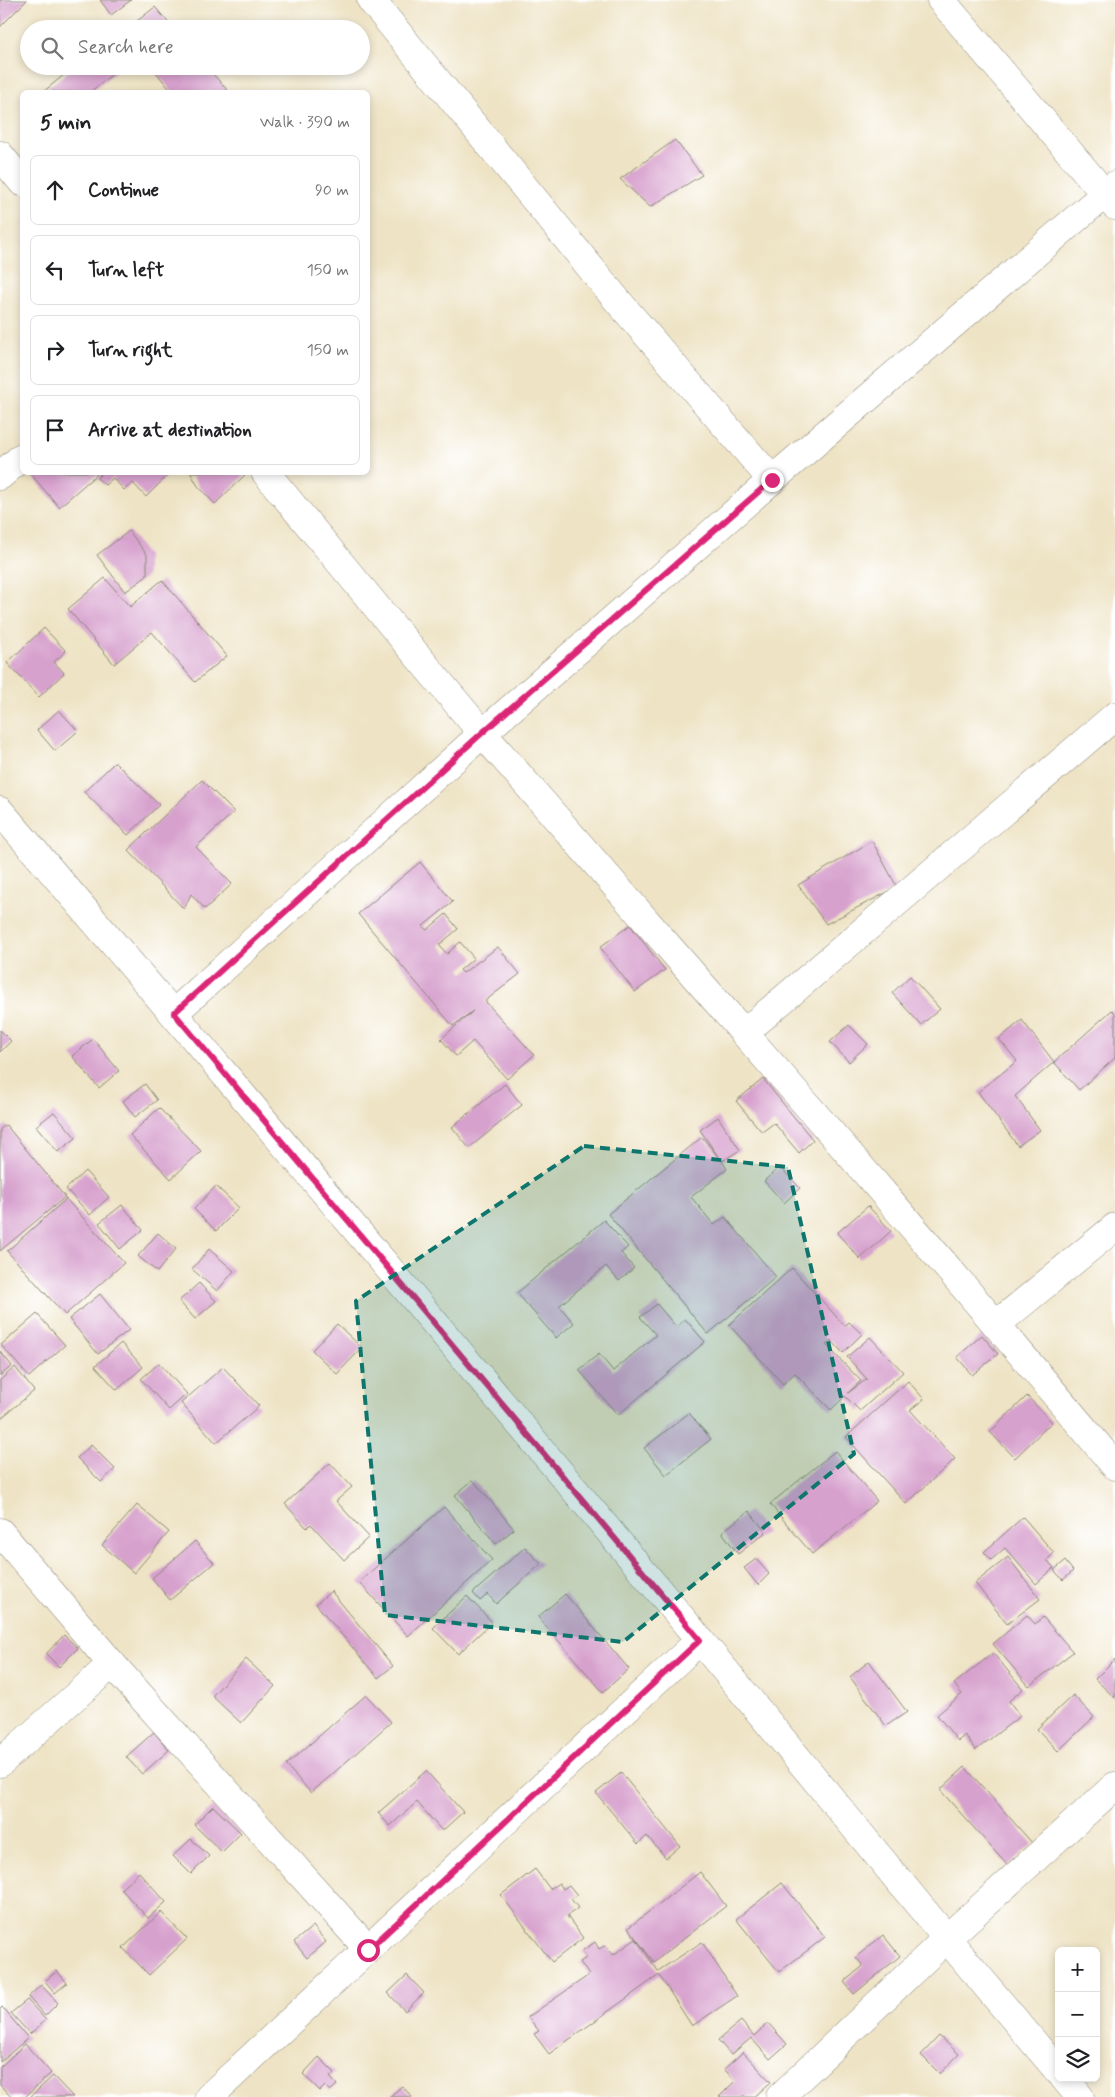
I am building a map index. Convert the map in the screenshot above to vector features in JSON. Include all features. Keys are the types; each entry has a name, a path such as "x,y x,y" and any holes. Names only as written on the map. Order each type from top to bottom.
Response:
{"street":[{"path":"371,0 617,300 772,480"},
{"path":"174,1013 482,733 772,480 1112,194 941,0"},
{"path":"0,155 20,180"},
{"path":"0,476 20,459"},
{"path":"267,475 482,733 745,1032 997,1324 1115,1466"},
{"path":"745,1032 1115,716"},
{"path":"0,811 174,1013 700,1640 946,1940 1055,2067"},
{"path":"997,1324 1115,1226"},
{"path":"0,1532 112,1664 368,1950"},
{"path":"209,2097 700,1640"},
{"path":"0,1763 112,1664"},
{"path":"780,2097 946,1940 1115,1786"},
{"path":"1067,2082 1080,2097"}],"highlighted area":[{"path":"584,1146 788,1167 854,1454 623,1642 385,1615 356,1301"}],"building":[{"path":"0,0 27,0 0,27"},
{"path":"100,0 131,0 111,15"},
{"path":"155,7 166,20 138,20"},
{"path":"64,75 112,75 93,90 45,90"},
{"path":"158,75 214,75 227,90 170,90"},
{"path":"675,140 702,175 650,207 620,179"},
{"path":"32,475 96,475 59,507"},
{"path":"100,475 168,475 146,497 133,483 124,490 113,478 105,485 97,478"},
{"path":"192,475 245,475 215,504 198,486"},
{"path":"129,531 147,555 147,576 125,592 97,555"},
{"path":"105,578 130,607 162,580 227,656 195,682 152,632 114,664 68,609"},
{"path":"44,628 66,651 54,662 64,673 39,697 7,663"},
{"path":"59,710 78,731 55,751 37,730"},
{"path":"115,762 159,805 128,835 84,792"},
{"path":"202,780 234,812 196,847 232,884 205,909 191,894 184,909 128,850"},
{"path":"872,841 897,887 826,924 798,885"},
{"path":"420,862 453,902 423,926 427,930 446,914 458,929 439,945 447,954 460,942 474,958 460,970 463,973 498,947 520,974 485,1001 534,1055 507,1079 473,1041 456,1056 441,1039 473,1011 453,1026 358,914"},
{"path":"630,925 665,970 635,992 600,947"},
{"path":"910,976 940,1009 921,1025 892,993"},
{"path":"1112,1010 1115,1013 1115,1058 1079,1090 1054,1062"},
{"path":"1022,1020 1054,1062 1015,1096 1040,1130 1018,1146 978,1092 1017,1061 999,1039"},
{"path":"849,1025 868,1044 849,1062 830,1042"},
{"path":"0,1030 11,1041 0,1052"},
{"path":"93,1039 119,1071 99,1088 72,1056"},
{"path":"763,1079 813,1140 799,1153 774,1123 762,1132 736,1101"},
{"path":"145,1084 157,1100 135,1117 123,1101"},
{"path":"505,1084 522,1105 469,1148 452,1127"},
{"path":"159,1108 201,1151 171,1179 130,1135"},
{"path":"54,1112 76,1138 58,1152 36,1126"},
{"path":"718,1117 740,1150 722,1161 727,1169 691,1197 714,1225 725,1217 776,1277 708,1334 608,1214 702,1137 720,1159 700,1130"},
{"path":"6,1125 65,1197 0,1251 0,1129"},
{"path":"780,1167 800,1188 784,1203 764,1181"},
{"path":"85,1171 109,1197 90,1215 66,1189"},
{"path":"216,1186 239,1208 216,1231 194,1209"},
{"path":"66,1199 124,1263 65,1315 7,1251"},
{"path":"122,1205 143,1230 120,1249 99,1223"},
{"path":"868,1206 891,1231 860,1259 837,1233"},
{"path":"604,1220 628,1247 621,1253 634,1268 619,1281 606,1266 559,1306 574,1323 556,1338 517,1293"},
{"path":"158,1233 176,1249 157,1272 138,1256"},
{"path":"209,1249 234,1271 217,1291 192,1269"},
{"path":"792,1268 845,1326 849,1322 862,1334 843,1353 831,1340 826,1345 861,1381 848,1393 867,1379 847,1357 870,1337 903,1372 860,1411 845,1396 831,1410 795,1373 783,1384 729,1325"},
{"path":"199,1283 216,1301 195,1319 179,1301"},
{"path":"100,1294 129,1330 98,1354 69,1319"},
{"path":"657,1304 676,1327 685,1319 705,1342 618,1415 579,1370 599,1354 613,1371 656,1335 640,1317"},
{"path":"37,1314 65,1345 29,1377 1,1345"},
{"path":"337,1324 362,1348 337,1374 312,1350"},
{"path":"982,1335 998,1354 972,1375 957,1357"},
{"path":"121,1343 143,1367 117,1390 95,1366"},
{"path":"0,1351 12,1366 0,1376"},
{"path":"159,1363 187,1394 169,1410 141,1379"},
{"path":"15,1367 34,1391 0,1419 0,1380"},
{"path":"223,1367 259,1406 216,1443 181,1403"},
{"path":"908,1381 924,1399 910,1410 955,1459 906,1504 846,1437"},
{"path":"1027,1396 1052,1422 1015,1458 990,1432"},
{"path":"689,1413 711,1439 666,1475 644,1448"},
{"path":"91,1445 115,1469 101,1482 77,1458"},
{"path":"835,1451 877,1501 812,1554 770,1504"},
{"path":"330,1463 352,1487 336,1501 369,1537 344,1560 311,1524 307,1528 285,1504"},
{"path":"473,1480 514,1529 496,1544 455,1495"},
{"path":"137,1505 169,1532 134,1573 102,1545"},
{"path":"444,1507 492,1560 408,1636 359,1582"},
{"path":"749,1511 766,1532 738,1554 722,1532"},
{"path":"1023,1517 1054,1553 1047,1560 1054,1568 1036,1584 1005,1548 991,1560 984,1552"},
{"path":"195,1541 214,1563 170,1600 152,1578"},
{"path":"525,1547 541,1564 496,1604 488,1594 480,1601 473,1593"},
{"path":"1008,1557 1040,1599 1007,1624 975,1583"},
{"path":"756,1559 769,1574 758,1585 744,1568"},
{"path":"1065,1561 1073,1571 1063,1580 1054,1570"},
{"path":"331,1591 393,1666 378,1678 316,1604"},
{"path":"565,1594 629,1669 603,1692 538,1617"},
{"path":"467,1596 492,1622 458,1654 433,1628"},
{"path":"1027,1615 1035,1624 1043,1617 1073,1652 1029,1686 993,1644"},
{"path":"64,1635 78,1648 59,1667 46,1654"},
{"path":"993,1653 1023,1689 1009,1701 1020,1716 976,1750 965,1735 958,1741 937,1715 962,1694 954,1684"},
{"path":"246,1659 275,1686 241,1723 212,1696"},
{"path":"1115,1659 1115,1698 1095,1679"},
{"path":"869,1661 907,1712 886,1726 850,1677"},
{"path":"366,1695 391,1722 311,1793 286,1765"},
{"path":"1073,1695 1094,1717 1058,1751 1037,1729"},
{"path":"154,1732 169,1750 142,1774 126,1757"},
{"path":"965,1767 1033,1844 1008,1866 940,1790"},
{"path":"426,1771 463,1812 442,1831 417,1802 390,1826 378,1813"},
{"path":"621,1773 680,1846 666,1858 647,1836 638,1844 596,1793"},
{"path":"213,1806 241,1833 222,1852 194,1825"},
{"path":"191,1839 209,1856 191,1874 173,1856"},
{"path":"535,1869 550,1889 559,1883 563,1889 569,1885 577,1895 571,1899 578,1908 567,1916 583,1938 552,1962 501,1895"},
{"path":"139,1872 166,1902 148,1918 121,1889"},
{"path":"700,1872 726,1906 654,1962 628,1928"},
{"path":"782,1883 825,1937 779,1972 736,1919"},
{"path":"161,1912 187,1939 149,1975 123,1948"},
{"path":"313,1926 326,1942 307,1958 294,1942"},
{"path":"883,1935 900,1956 854,1994 844,1982 863,1966 856,1957"},
{"path":"636,1939 658,1971 702,1942 737,1996 692,2026 659,1975 549,2054 534,2034 539,2031 528,2017 589,1975 580,1962 587,1957 582,1951 595,1942 599,1949 606,1945 613,1955"},
{"path":"57,1971 67,1983 55,1993 45,1981"},
{"path":"407,1975 424,1993 405,2011 388,1993"},
{"path":"41,1985 58,2003 45,2016 28,1997"},
{"path":"27,2000 46,2020 30,2034 11,2013"},
{"path":"2,2007 28,2038 0,2062 0,2009"},
{"path":"741,2021 754,2036 768,2023 787,2044 770,2059 751,2038 731,2055 718,2040"},
{"path":"939,2036 959,2054 940,2074 921,2055"},
{"path":"25,2044 51,2073 25,2097 11,2097 0,2085 0,2067"},
{"path":"743,2052 771,2082 754,2097 719,2097 735,2081 724,2069"},
{"path":"319,2057 335,2073 330,2077 337,2085 330,2091 325,2086 320,2091 303,2074"},
{"path":"53,2076 73,2097 30,2097"},
{"path":"402,2086 412,2097 389,2097"}],"route":[{"path":"368,1950 700,1640 174,1013 482,733 772,480"}]}
